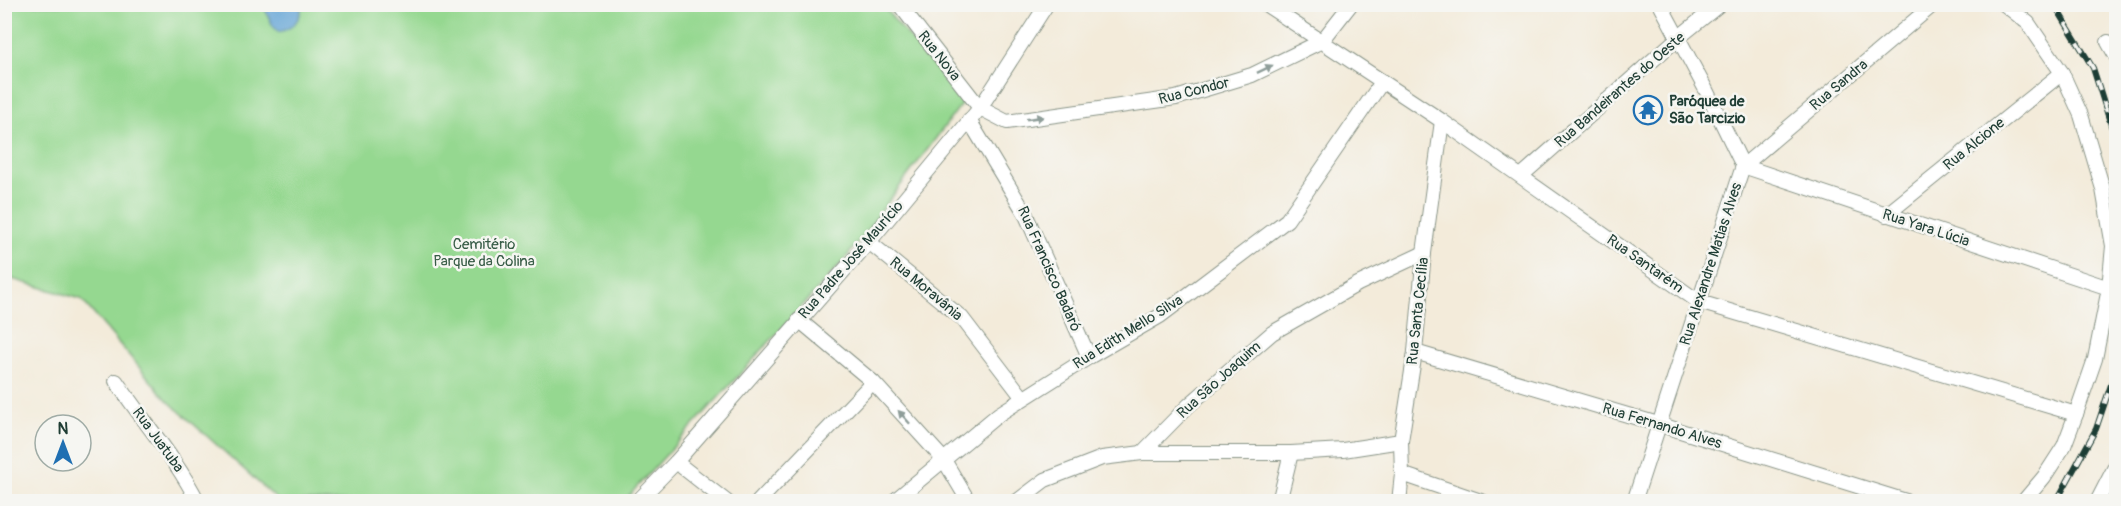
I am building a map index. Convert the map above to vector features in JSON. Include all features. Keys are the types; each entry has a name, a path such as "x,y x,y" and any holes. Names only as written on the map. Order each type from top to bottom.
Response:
{"street":[{"name":"Rua Nova","path":"899,4 980,108"},
{"name":"Rua Padre José Maurício","path":"637,501 676,462 869,242 980,108 1047,4"},
{"name":"Rua Santarém","path":"1265,4 1442,121 1699,302 2076,414"},
{"name":"Rua Condor","path":"980,108 1007,122 1176,98 1252,75 1322,41 1351,4"},
{"name":"Rua Alexandre Matias Alves","path":"1634,501 1743,166 1660,4"},
{"name":"Rua Bandeirantes do Oeste","path":"1521,176 1720,4"},
{"name":"Rua Sandra","path":"1743,166 1934,4"},
{"path":"2004,4 2028,23 2062,73 2081,115 2103,189 2114,246 2109,288 2095,359 2076,414 2064,446 2044,477 2023,501"},
{"path":"2108,42 2116,56"},
{"name":"Rua Alcione","path":"1886,215 2062,73"},
{"name":"Rua Edith Mello Silva","path":"893,501 999,414 1089,357 1160,316 1287,220 1382,82"},
{"name":"Rua Francisco Badaró","path":"969,120 1025,213 1089,357"},
{"name":"Rua Santa Cecília","path":"1399,501 1402,474 1401,441 1415,352 1424,253 1442,121"},
{"name":"Rua Yara Lúcia","path":"1743,166 2109,288"},
{"name":"Rua Moravânia","path":"869,242 962,318 1023,398"},
{"name":"Rua São Joaquim","path":"1142,453 1189,405 1272,333 1358,284 1424,253"},
{"path":"799,320 873,382 944,460 969,501"},
{"name":"Rua Fernando Alves","path":"1415,352 1909,501"},
{"name":"Rua Juatuba","path":"116,381 174,465 186,478 198,501"},
{"path":"758,501 873,382"},
{"path":"1016,501 1045,480 1102,458 1142,453 1291,453 1343,450 1401,441"},
{"path":"1279,501 1291,453"},
{"path":"676,462 727,501"},
{"path":"2097,501 2116,465"},
{"path":"1402,474 1484,501"}],"green space":[{"name":"Cemitério Parque da Colina","path":"4,5 882,5 963,102 846,258 624,501 279,501 168,401 81,299 5,277"}],"water":[{"path":"263,5 302,5 295,23 279,32 273,26"}],"railway":[{"path":"2054,4 2093,68 2116,141"},
{"path":"2056,502 2096,429 2116,370"}],"place":[{"name":"Paróquea de São Tarcizio","path":"1648,110"}]}
